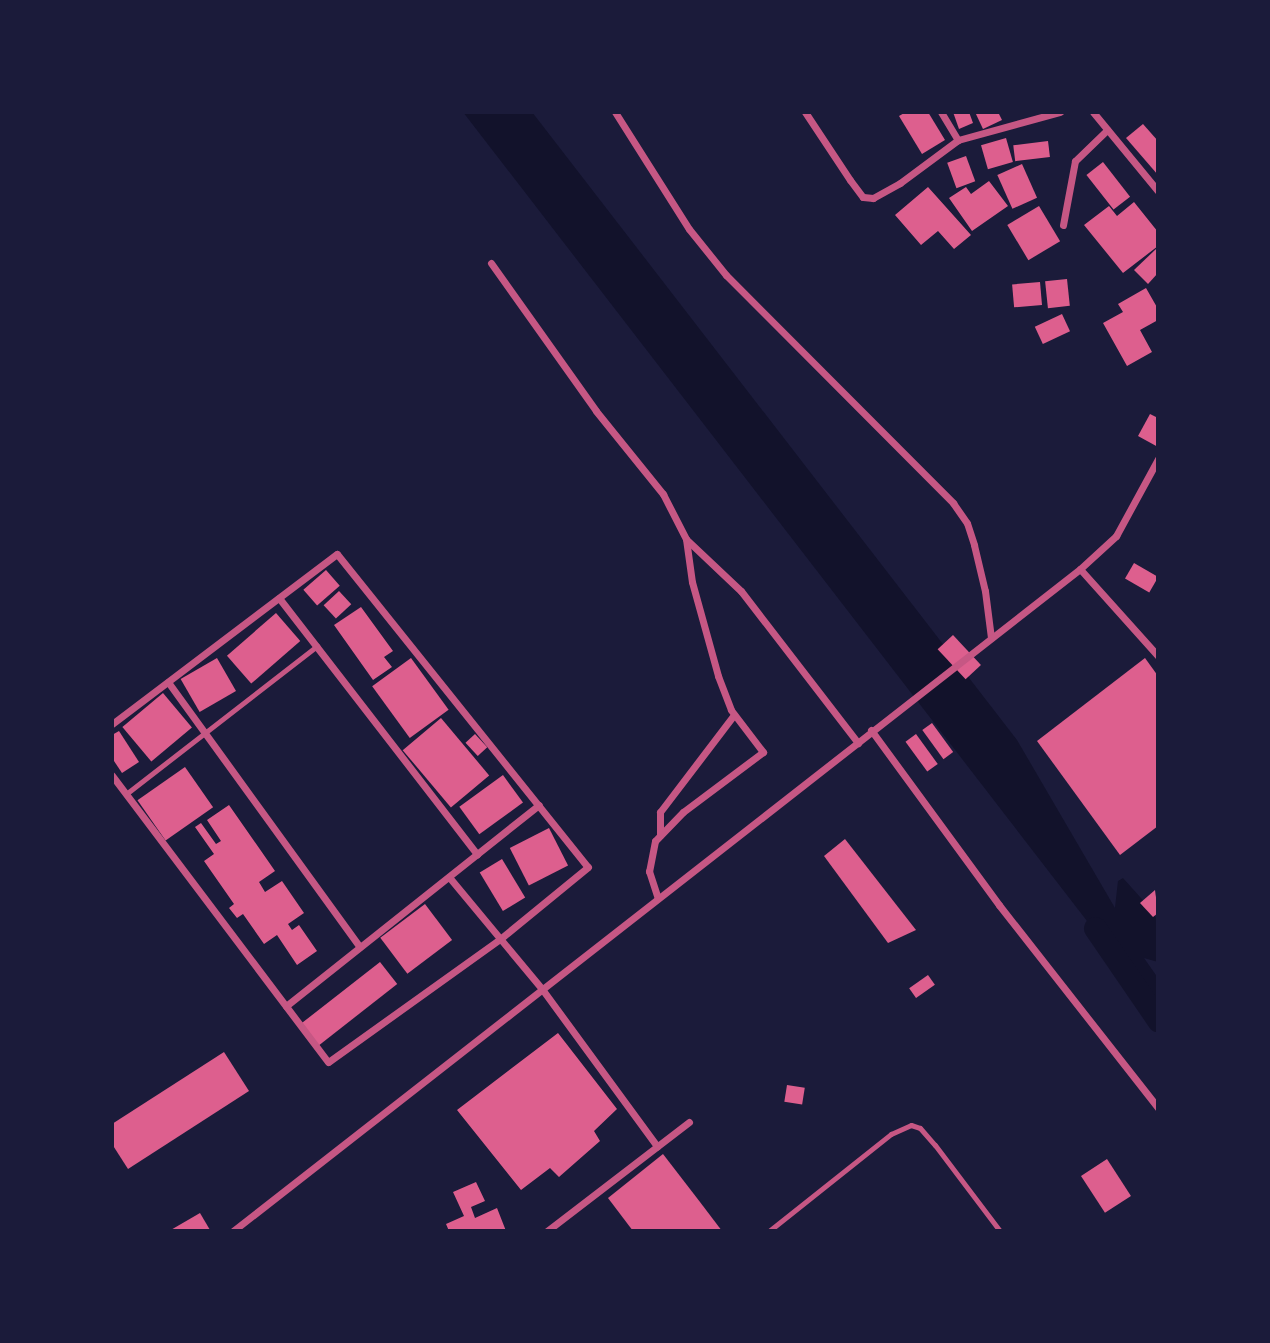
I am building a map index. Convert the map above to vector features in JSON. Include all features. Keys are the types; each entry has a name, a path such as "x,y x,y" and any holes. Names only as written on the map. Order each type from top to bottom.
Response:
{"street":[{"path":"615,112 682,219 726,275 953,503 967,523 974,545 985,591 991,638"},
{"path":"805,112 863,197 873,198 900,183 958,140 1060,112"},
{"path":"941,112 958,140"},
{"path":"1093,112 1158,191"},
{"path":"1063,225 1075,161 1107,130"},
{"path":"491,263 596,411 663,494 686,539 692,582 718,676 734,715 764,752 683,812 655,841 649,871 658,898"},
{"path":"233,1231 1080,569 1116,536 1158,459"},
{"path":"686,539 741,591 858,743"},
{"path":"112,724 337,554 588,867 500,939 328,1062 112,775"},
{"path":"1080,569 1158,656"},
{"path":"279,598 477,854"},
{"path":"168,682 360,947"},
{"path":"660,836 660,812 734,715"},
{"path":"871,730 999,905 1158,1108"},
{"path":"286,1006 539,805"},
{"path":"449,877 542,989 657,1146"},
{"path":"547,1231 689,1122"}],"lane":[{"path":"126,794 317,646"},
{"path":"769,1231 891,1134 911,1125 920,1128 1000,1231"}],"shaded area":[{"path":"463,112 532,112 1017,740 1115,908 1118,881 1123,878 1149,907 1158,921 1158,962 1144,958 1158,978 1158,1013"}],"building":[{"path":"906,112 928,112 945,140 922,154 899,116"},
{"path":"953,112 969,112 973,123 959,129"},
{"path":"975,112 998,112 1002,120 983,129"},
{"path":"1143,124 1158,141 1158,175 1126,138"},
{"path":"1006,138 1013,162 988,169 981,145"},
{"path":"1048,141 1050,157 1015,161 1013,145"},
{"path":"966,156 975,181 956,188 947,163"},
{"path":"1103,162 1130,197 1114,210 1086,175"},
{"path":"1022,164 1037,198 1012,209 997,175"},
{"path":"989,181 1008,206 972,231 949,198 966,187 971,194"},
{"path":"928,187 971,235 954,249 938,231 921,245 895,215"},
{"path":"1134,202 1158,232 1158,246 1123,273 1084,225 1109,206 1117,216"},
{"path":"1039,206 1060,241 1028,260 1007,225"},
{"path":"1156,249 1158,273 1148,284 1134,270"},
{"path":"1067,279 1070,306 1048,308 1045,281"},
{"path":"1040,282 1042,305 1014,307 1012,284"},
{"path":"1146,288 1158,309 1158,320 1140,330 1152,352 1127,366 1103,323 1123,312 1118,304"},
{"path":"1062,314 1070,331 1043,344 1035,327"},
{"path":"1150,414 1158,418 1158,447 1138,436"},
{"path":"1134,563 1158,577 1149,593 1125,579"},
{"path":"326,570 340,586 317,606 303,590"},
{"path":"339,591 351,604 336,618 324,605"},
{"path":"361,607 393,651 384,657 392,667 373,680 334,625"},
{"path":"276,613 300,641 251,684 227,656"},
{"path":"953,635 981,665 966,679 938,649"},
{"path":"217,658 236,691 200,712 181,679"},
{"path":"411,658 449,710 410,738 372,686"},
{"path":"1145,658 1158,676 1158,826 1120,855 1037,741"},
{"path":"163,693 192,727 151,762 122,727"},
{"path":"441,718 489,775 451,808 403,750"},
{"path":"932,723 953,752 943,759 922,730"},
{"path":"119,731 139,762 122,773 112,758 112,735"},
{"path":"475,734 487,747 478,756 465,743"},
{"path":"916,734 938,764 927,772 905,742"},
{"path":"185,767 213,807 166,840 137,800"},
{"path":"503,775 523,803 479,834 459,807"},
{"path":"229,805 275,871 259,882 265,892 282,881 304,913 288,924 292,930 299,925 317,951 297,965 277,935 264,944 243,914 237,918 229,908 234,904 204,861 214,854 195,827 201,823 216,844 221,841 207,820"},
{"path":"549,828 568,865 529,885 510,848"},
{"path":"845,839 916,930 888,943 824,856"},
{"path":"502,859 525,898 503,911 480,872"},
{"path":"1155,890 1158,913 1153,917 1140,903"},
{"path":"425,904 452,940 407,974 380,938"},
{"path":"380,962 397,984 318,1046 301,1024"},
{"path":"928,975 935,985 916,998 909,988"},
{"path":"558,1033 617,1109 594,1131 600,1141 559,1177 550,1168 521,1190 457,1110"},
{"path":"224,1052 249,1091 128,1169 112,1144 112,1124"},
{"path":"787,1085 805,1088 802,1105 784,1102"},
{"path":"663,1154 722,1231 633,1231 608,1198"},
{"path":"1107,1159 1131,1196 1105,1213 1081,1176"},
{"path":"476,1182 485,1201 471,1207 475,1218 497,1208 506,1231 449,1231 446,1224 464,1216 453,1192"},
{"path":"200,1213 210,1230 169,1231"}],"waterway":[{"path":"1095,928 1158,1020"}]}
